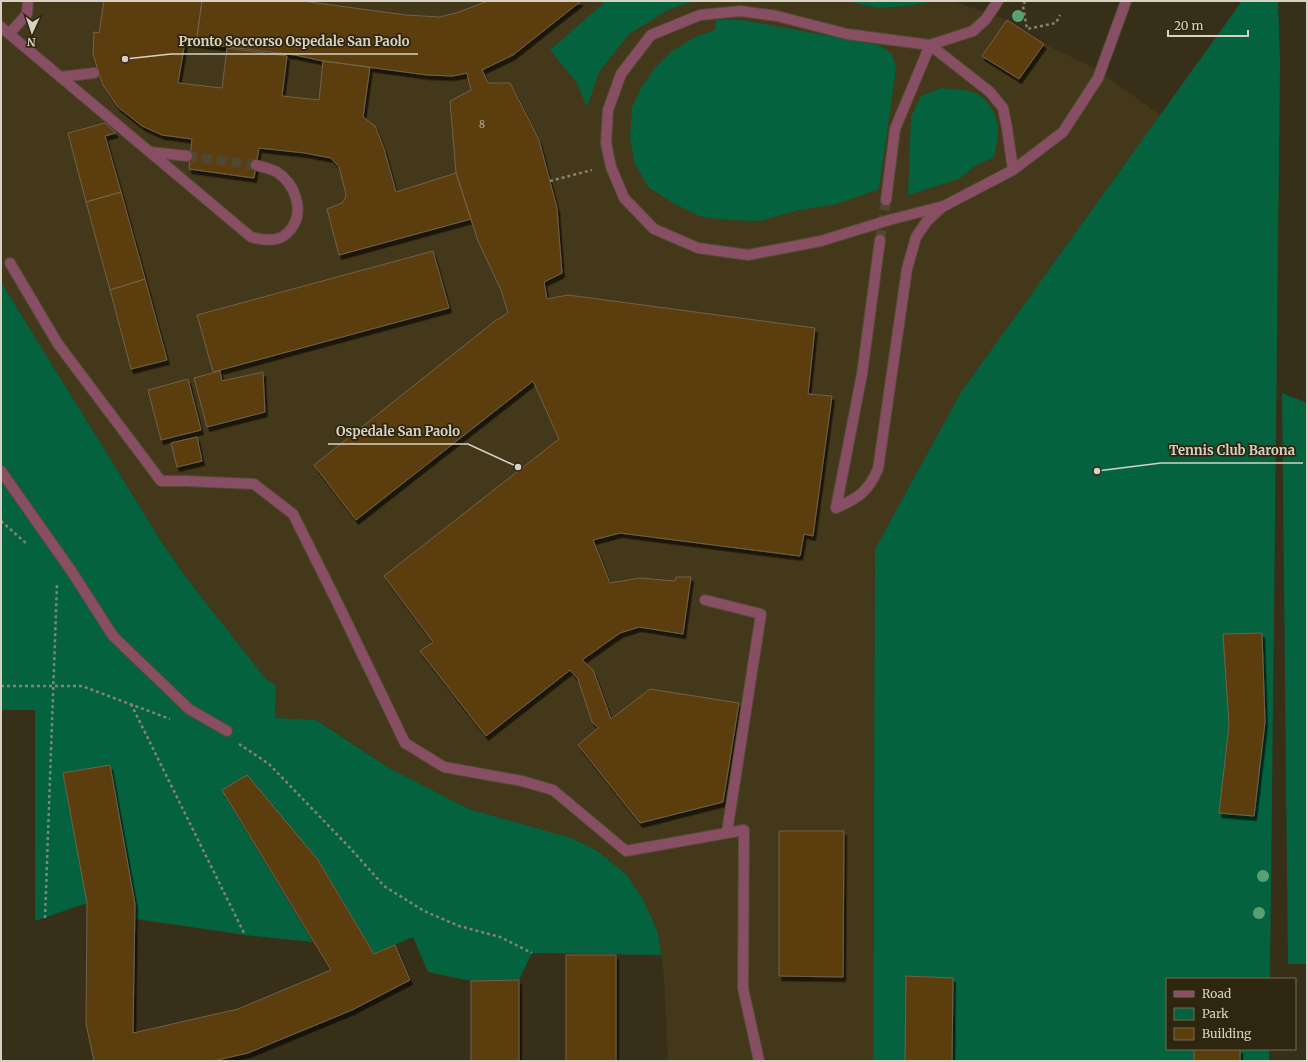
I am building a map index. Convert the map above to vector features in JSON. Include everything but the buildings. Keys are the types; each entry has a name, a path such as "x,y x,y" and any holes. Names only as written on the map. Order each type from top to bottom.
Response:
{"lane":[{"path":"9,34 27,14 28,1"},
{"path":"998,1 986,19 973,31 930,45 847,34 777,16 741,11 700,15 651,35 621,74 608,110 606,143 611,166 624,198 654,230 698,248 748,255 821,241 889,220 944,206 1013,170 1063,132 1098,78 1126,1"},
{"path":"1,27 252,237 268,240 278,239 288,234 297,218 298,209 295,194 287,182 276,172 256,165"},
{"path":"930,45 990,92 1003,108 1013,170"},
{"path":"886,200 895,129 930,45"},
{"path":"60,76 94,74"},
{"path":"150,152 187,156"},
{"path":"880,240 862,374 836,508 854,500 872,483 878,469 907,269 916,237 927,221 944,206"},
{"path":"10,263 58,344 161,482 185,481 254,484 293,514 405,743 444,767 522,781 553,790 626,851 744,830 743,988 759,1061"},
{"path":"1,471 72,572 113,636 189,709 227,731"},
{"path":"705,600 761,614 727,832"}],"path":[{"path":"1025,1 1023,6 1027,29 1056,23 1060,15"},
{"path":"550,181 598,168"},
{"path":"1,521 29,546"},
{"path":"46,918 57,578"},
{"path":"1,686 82,686 174,720"},
{"path":"131,704 245,935"},
{"path":"238,744 269,764 351,848 384,886 424,911 459,926 500,937 532,953"}],"shaded area":[{"path":"1,1 954,1 1007,20 1044,44 1096,69 1160,115 961,392 875,549 873,1061 668,1061 664,976 658,933 626,874 596,850 571,838 469,809 389,768 316,720 275,718 276,686 265,678 185,576 161,541 1,282"}],"green space":[{"path":"606,1 695,1 668,10 629,34 599,72 587,107 577,83 550,50"},
{"path":"847,1 933,1 908,6 878,8"},
{"path":"1242,1 1278,1 1280,64 1270,978 1166,978 1166,1050 1269,1050 1269,1061 873,1061 875,549 961,392"},
{"path":"716,20 741,20 879,45 892,54 896,69 879,189 837,204 799,210 759,221 727,220 699,216 675,204 648,187 634,162 630,137 632,107 641,88 654,69 671,52 695,37 715,30"},
{"path":"941,88 974,92 988,103 994,112 998,126 994,157 975,166 959,179 908,195 911,117 921,96"},
{"path":"1,282 161,541 185,576 265,678 276,686 275,718 316,720 389,768 469,809 571,838 596,850 626,874 644,901 658,933 661,955 532,953 519,980 471,981 428,972 413,937 374,954 318,860 247,775 222,790 313,942 245,935 136,919 135,904 110,766 63,773 87,903 35,921 35,710 1,710"},
{"path":"1282,393 1307,403 1307,964 1288,964"}],"tunnel":[{"path":"187,156 256,165"},
{"path":"880,240 886,200"}],"place":[{"name":"Pronto Soccorso Ospedale San Paolo","path":"125,59"},
{"name":"Ospedale San Paolo","path":"518,467"},
{"name":"Tennis Club Barona","path":"1097,471"}]}
